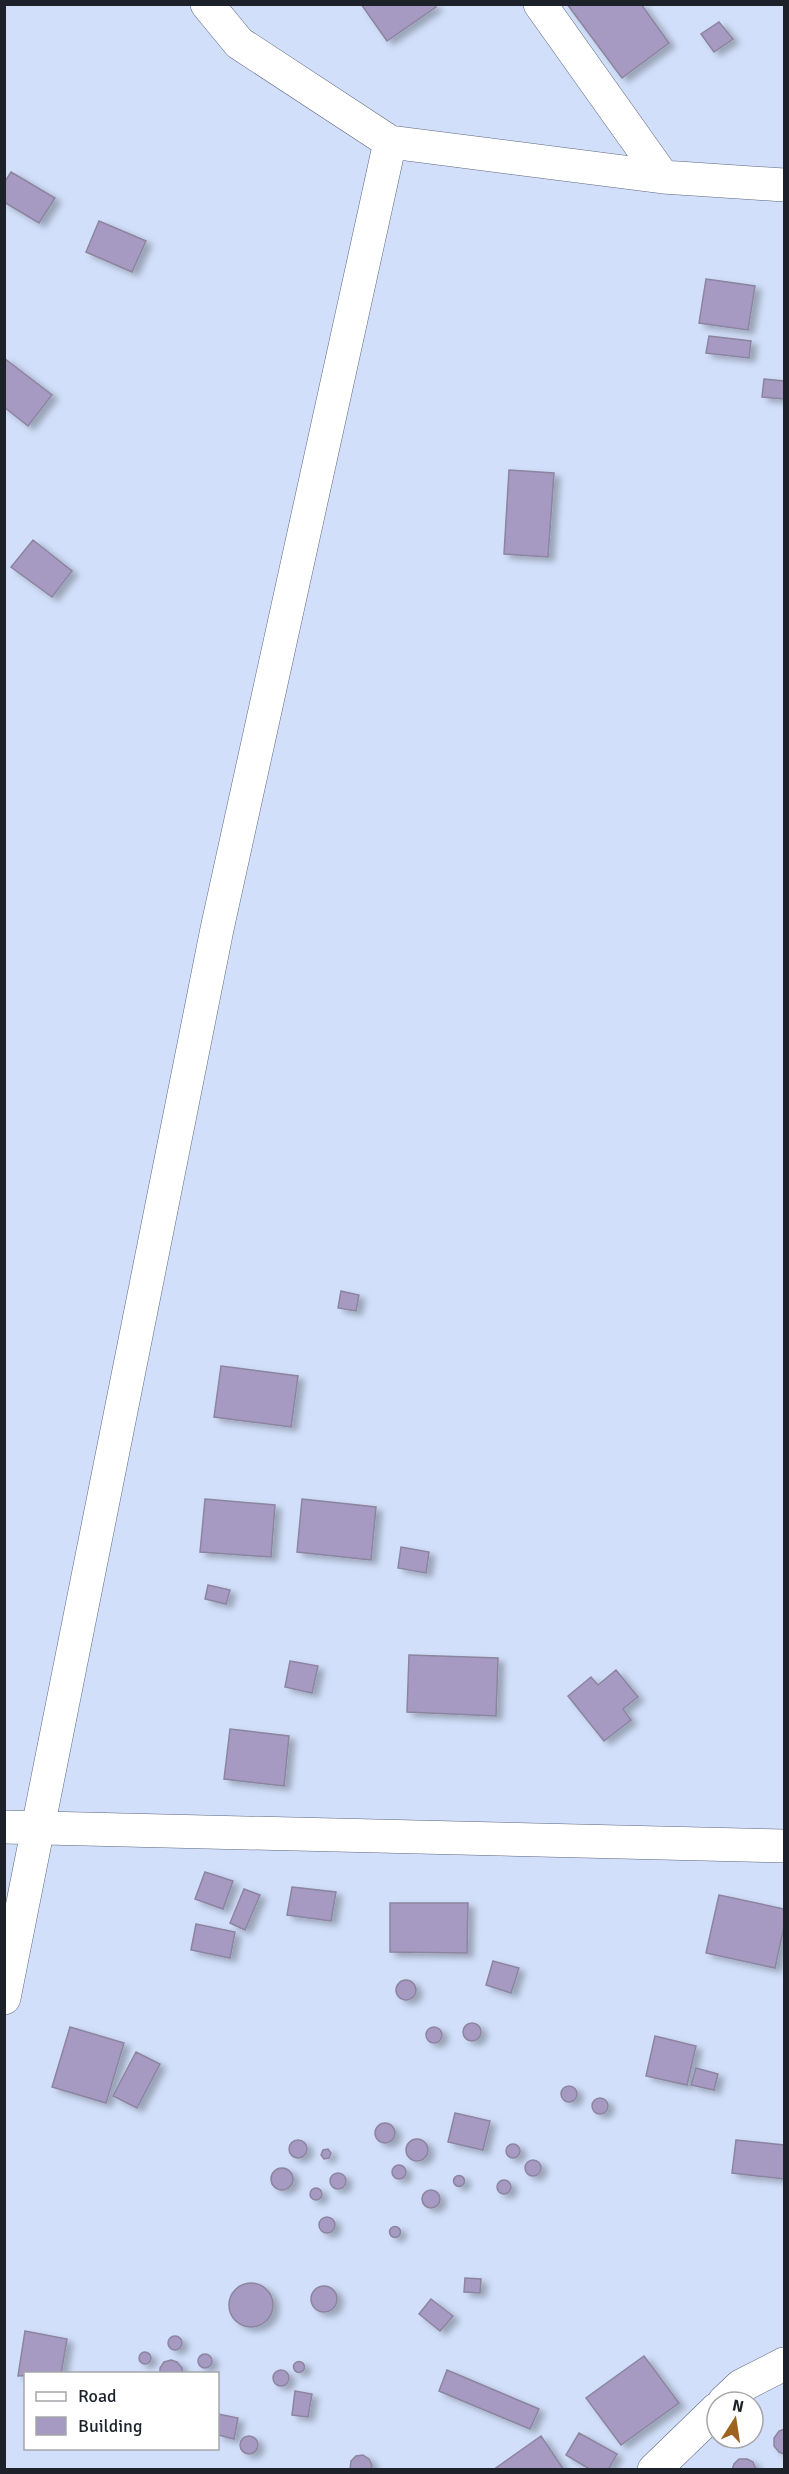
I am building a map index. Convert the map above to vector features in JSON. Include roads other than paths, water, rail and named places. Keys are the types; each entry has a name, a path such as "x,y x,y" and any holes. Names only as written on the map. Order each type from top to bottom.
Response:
{"street":[{"path":"207,4 239,43 390,142 663,177 784,185"},
{"path":"540,4 663,177"},
{"path":"4,1998 217,929 390,142"},
{"path":"4,1827 784,1846"},
{"path":"737,2390 784,2364"},
{"path":"654,2469 705,2420"}]}
